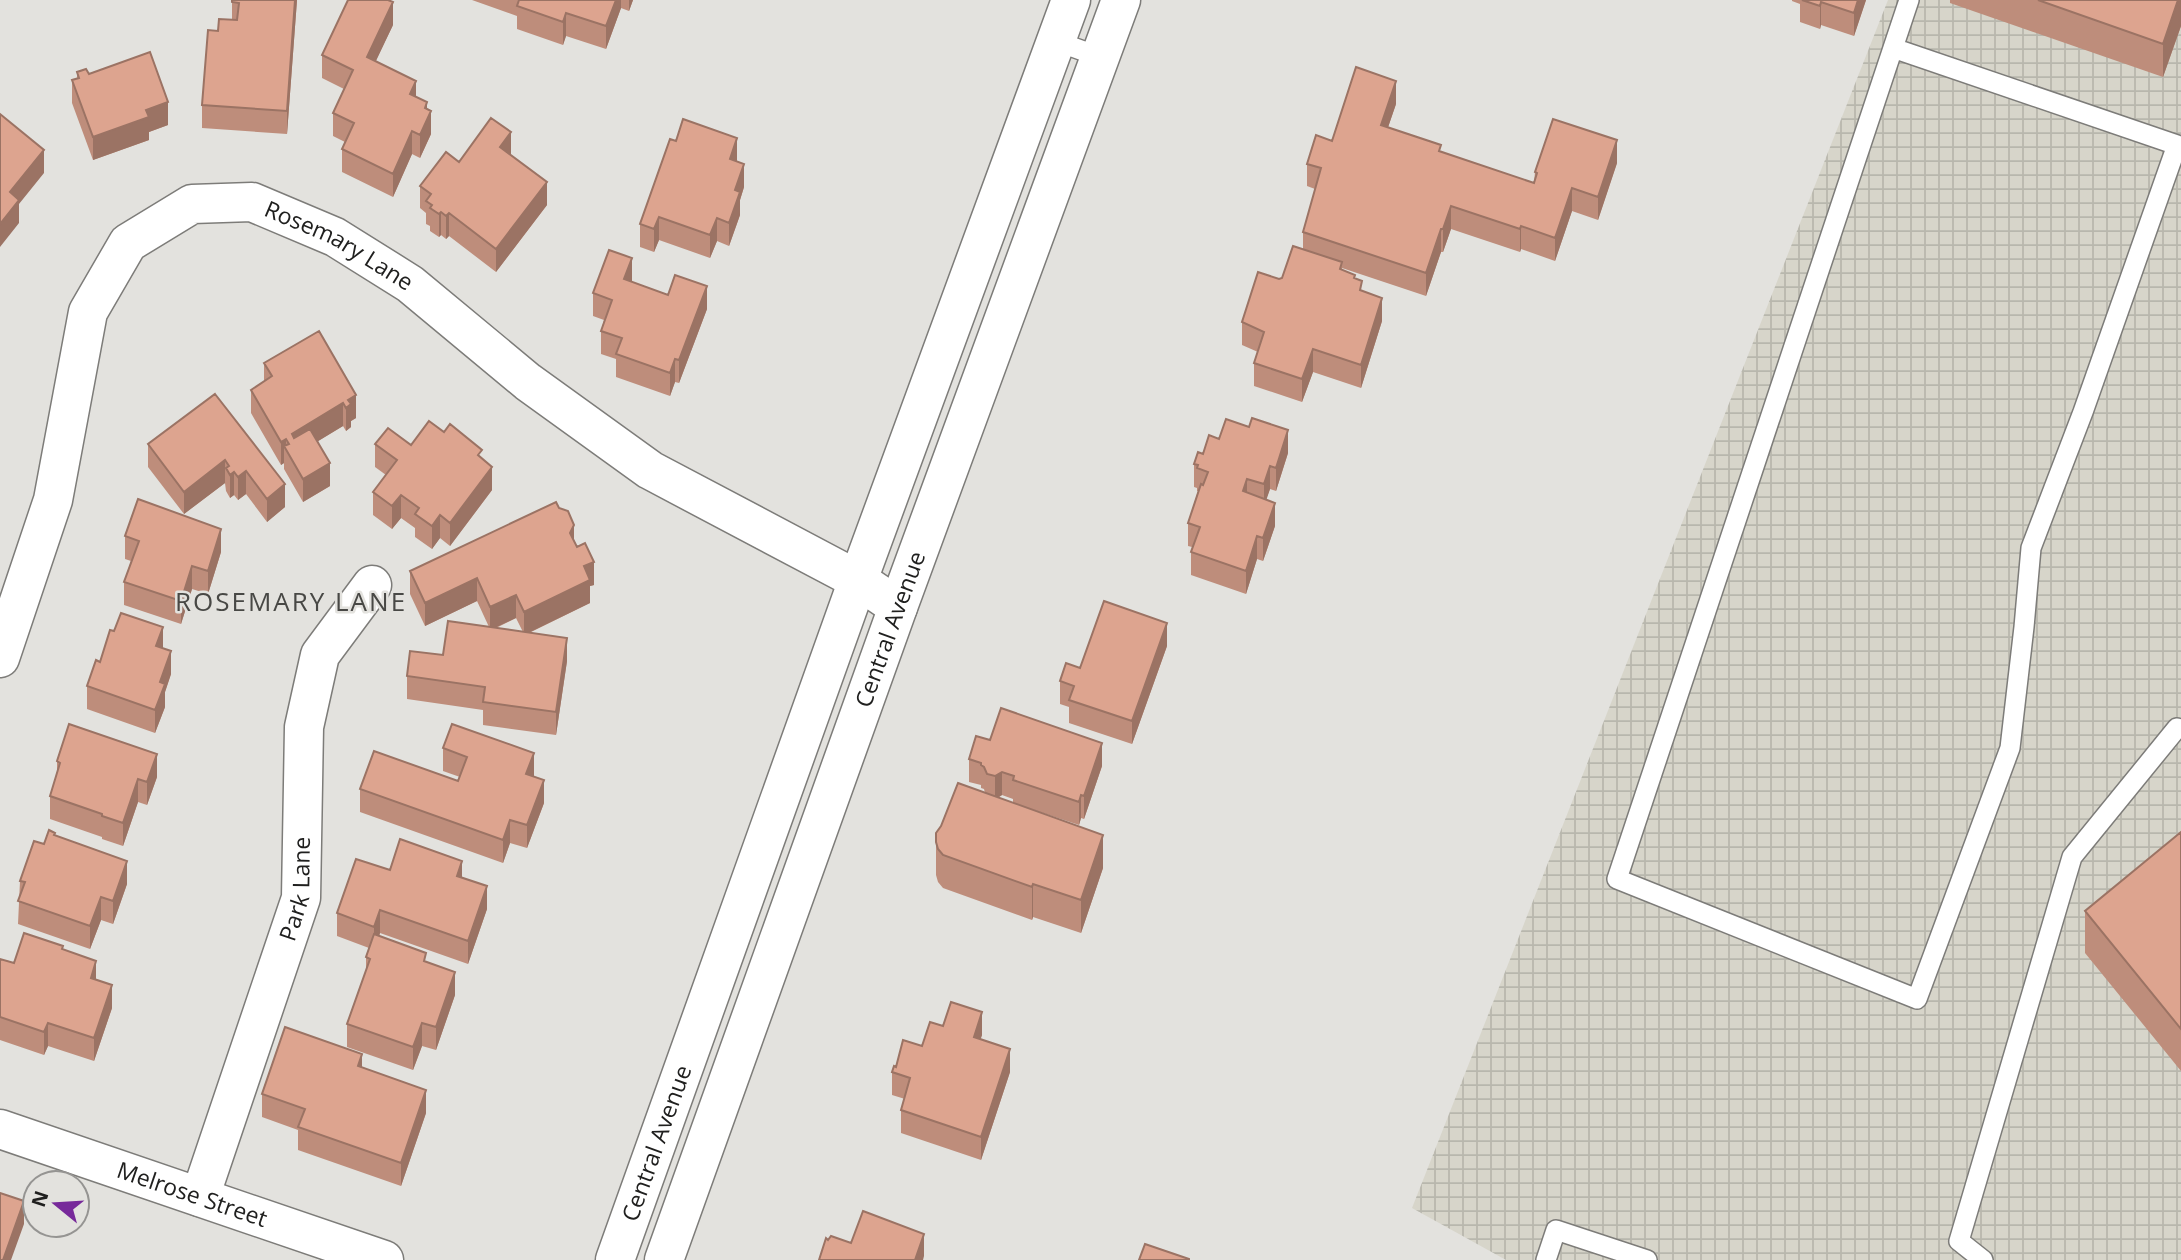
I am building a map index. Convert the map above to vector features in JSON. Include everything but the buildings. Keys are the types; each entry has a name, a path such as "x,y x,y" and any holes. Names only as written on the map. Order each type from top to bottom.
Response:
{"main road":[{"name":"Central Avenue","path":"615,1260 858,580 1071,0"},
{"name":"Central Avenue","path":"664,1260 898,607 1121,0"},
{"name":"Rosemary Lane","path":"0,657 53,500 88,313 128,243 192,204 252,202 335,237 411,284 528,382 650,470 858,580 898,607"},
{"name":"Park Lane","path":"200,1197 301,898 304,727 320,655 372,585"},
{"name":"Melrose Street","path":"0,1129 384,1260"}],"lane":[{"path":"1893,48 2176,145 2031,548 2010,748 1917,999 1617,878 1893,48 1909,0"},
{"path":"1056,41 1100,57"},
{"path":"1983,1260 1959,1241 2072,856 2177,728"},
{"path":"1546,1260 1556,1230 1647,1260"}],"shaded area":[{"path":"1888,0 2181,0 2181,1260 1506,1260 1412,1208"}],"district":[{"name":"ROSEMARY LANE","path":"291,602"}]}
